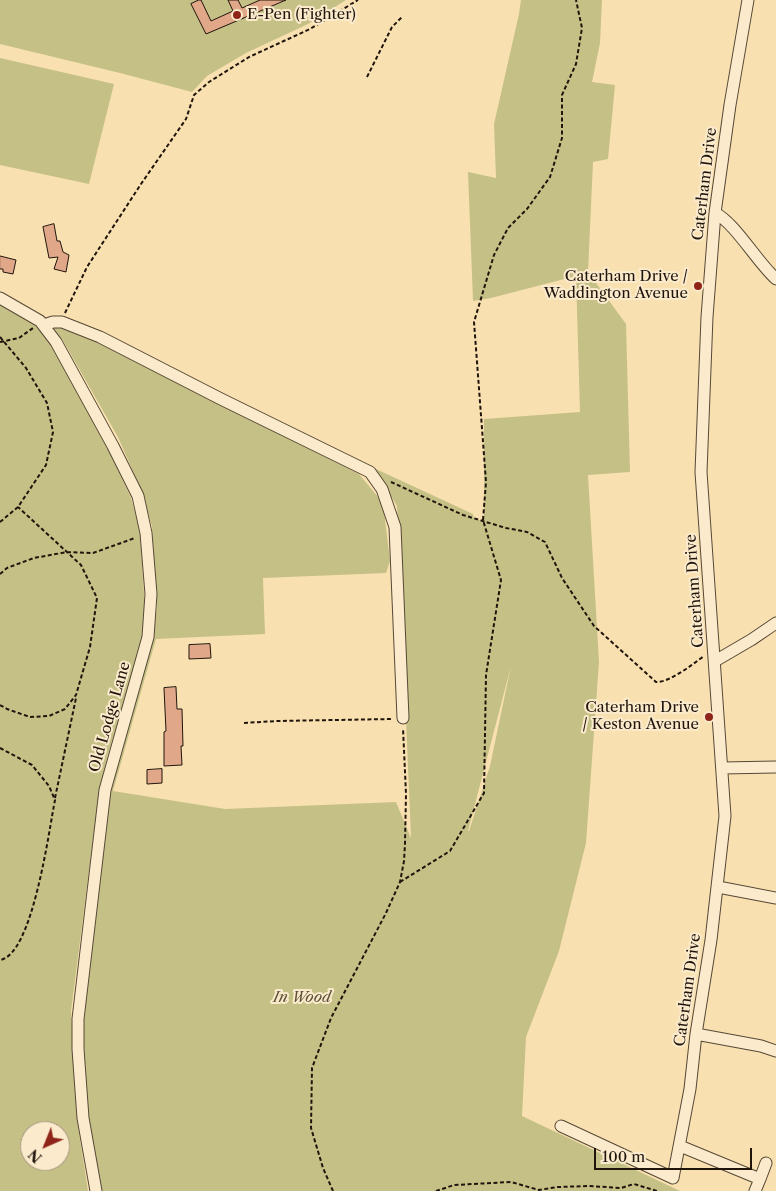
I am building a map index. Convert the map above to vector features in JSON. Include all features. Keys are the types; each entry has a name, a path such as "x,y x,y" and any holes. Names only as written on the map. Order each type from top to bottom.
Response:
{"street":[{"name":"Caterham Drive","path":"561,1126 673,1178 690,1089 726,816 702,472 707,316 715,213 730,105 748,0"},
{"path":"715,213 724,218 752,254 776,279"},
{"name":"Old Lodge Lane","path":"0,298 44,325 56,342 138,496 146,534 150,594 148,637 105,790 78,1019 78,1049 83,1118 96,1191"},
{"path":"44,325 62,322 100,337 370,472 382,489 395,526 403,718"},
{"path":"715,655 751,640 776,623"},
{"path":"722,768 776,767"},
{"path":"718,887 776,898"},
{"path":"696,1034 761,1046 776,1051"},
{"path":"680,1146 760,1179"},
{"path":"755,1191 766,1164"}],"path":[{"path":"62,322 86,267 186,119 194,95 209,82 249,57 310,29 358,0"},
{"path":"400,882 450,851 484,793 486,675 501,580 483,520 486,482 474,322 494,255 508,228 527,209 550,177 562,138 562,95 576,64 582,28 576,0"},
{"path":"367,77 392,27 402,18"},
{"path":"0,342 19,338 31,330"},
{"path":"0,337 26,368 46,403 53,432 46,464 18,507 0,522"},
{"path":"386,480 463,515 506,528 527,532 546,542 562,578 594,626 656,682 661,683 715,655"},
{"path":"0,960 3,960 12,953 21,940 35,902 76,695 90,647 97,598 81,565 18,507"},
{"path":"0,574 7,568 34,558 67,552 94,553 146,534"},
{"path":"0,704 7,709 30,717 49,716 65,709 76,695"},
{"path":"244,724 276,721 403,718 405,824 404,861 400,882 361,963 331,1018 312,1068 311,1128 333,1191"},
{"path":"0,748 32,765 49,786 55,800"},
{"path":"436,1191 454,1185 511,1182 539,1190 557,1187 590,1186 621,1188 634,1184 657,1191"}],"green space":[{"path":"0,0 346,0 308,24 246,53 207,76 192,92 0,44"},
{"name":"In Wood","path":"521,0 602,0 600,43 592,82 615,85 608,159 593,162 588,272 626,324 630,472 588,475 599,662 586,843 559,951 526,1037 522,1116 680,1191 100,1191 88,1120 83,1030 108,791 153,635 157,607 152,526 139,485 118,437 62,339 53,327 61,326 96,342 359,474 383,503 390,561 386,573 263,578 265,634 156,639 113,791 225,809 396,802 411,838 397,506 386,488 363,463 473,514 474,519 484,521 484,419 580,412 576,276 473,301 468,172 496,178 494,124","holes":["511,666 490,766 468,831"]},
{"path":"0,58 114,84 89,184 0,165"},
{"path":"0,303 33,323 53,346 91,412 131,498 140,530 144,594 144,634 107,758 99,793 71,1011 77,1120 88,1191 0,1191"}],"building":[{"name":"E-Pen (Fighter)","path":"201,0 211,21 233,11 228,0 238,0 242,8 260,0 286,0 206,34 191,4"},
{"path":"54,224 57,241 60,241 63,252 69,255 66,272 54,269 58,257 49,258 43,227"},
{"path":"0,256 16,260 13,274 3,272 3,269 0,269"},
{"path":"210,644 211,658 189,659 189,645"},
{"path":"176,687 177,709 182,709 182,765 164,766 164,732 166,731 164,688"},
{"path":"162,769 162,783 147,784 147,770"}],"place":[{"name":"E-Pen (Fighter)","path":"237,15"},
{"name":"Caterham Drive / Waddington Avenue","path":"698,286"},
{"name":"Caterham Drive / Keston Avenue","path":"709,717"}]}
